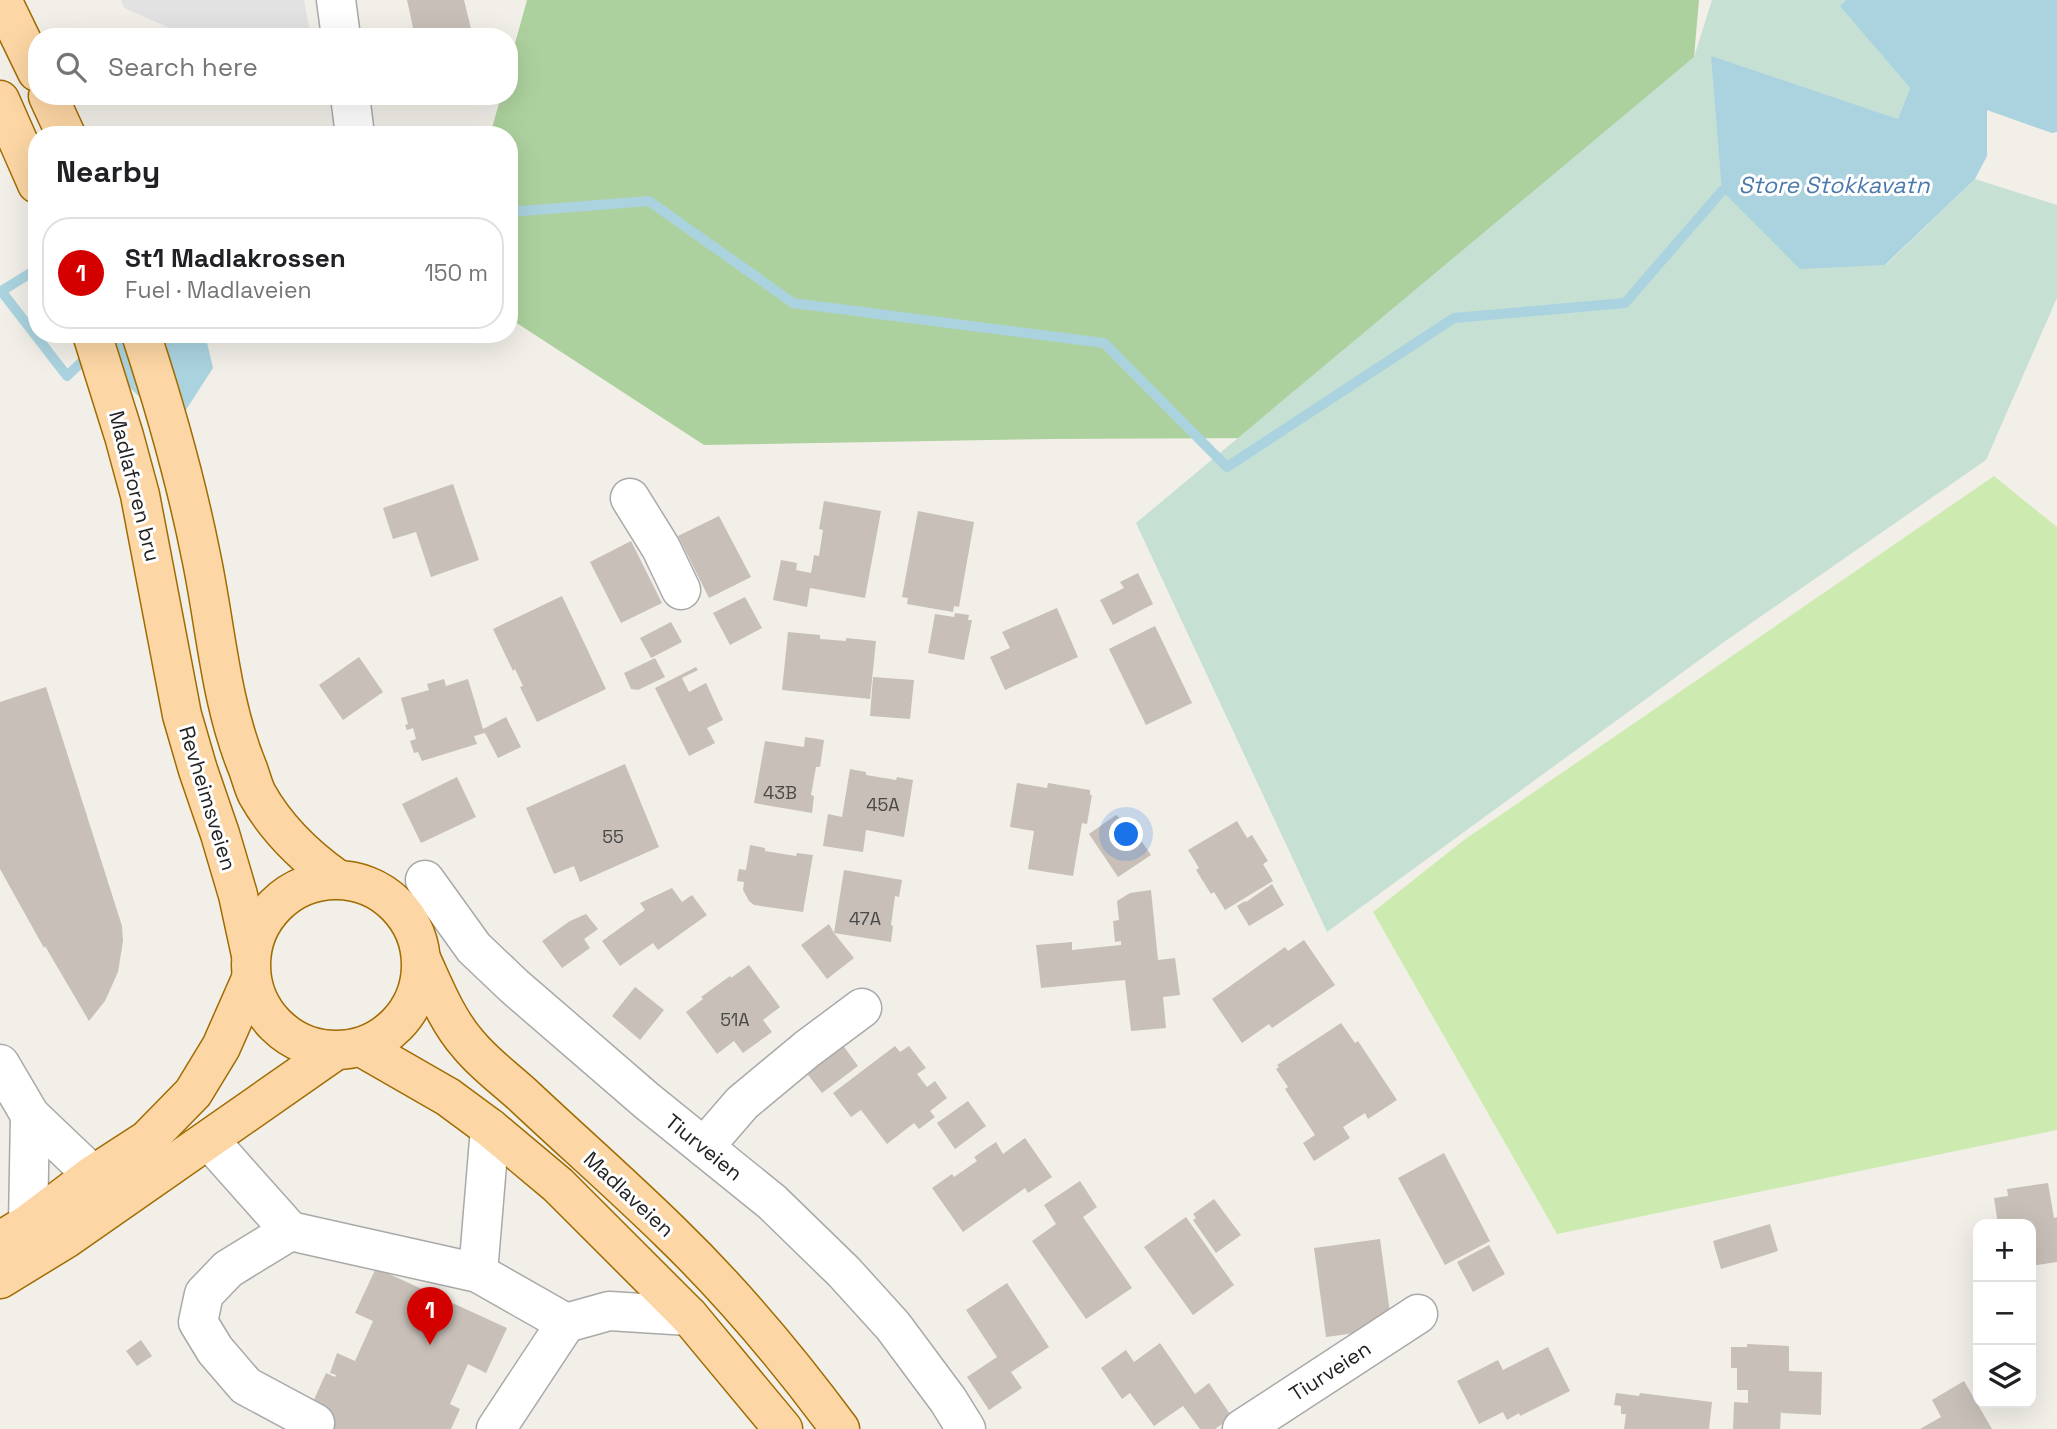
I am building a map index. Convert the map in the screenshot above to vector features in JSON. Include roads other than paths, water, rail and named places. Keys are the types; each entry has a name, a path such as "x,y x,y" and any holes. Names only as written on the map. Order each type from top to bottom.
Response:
{"main road":[{"path":"2,0 28,53"},
{"path":"0,100 28,164"},
{"path":"52,105 62,126"},
{"name":"Madlaforen bru","path":"95,343 140,495 168,640"},
{"name":"Revheimsveien","path":"144,343 173,441 201,555 221,677 237,743 258,794 285,832 312,861 337,879"},
{"name":"Revheimsveien","path":"168,640 182,715 235,883 251,967"},
{"path":"0,1279 67,1238 348,1049 382,1038 399,1023 412,1005 420,984 422,961 416,936 404,913 385,895 362,883 337,879 312,882 289,893 270,910 257,931 251,967 221,1047 193,1093 147,1140 14,1232"},
{"name":"Madlaveien","path":"422,961 443,1007 466,1043 672,1234 754,1321 840,1429"},
{"path":"251,967 258,1002 272,1022 290,1038 312,1047 348,1049"},
{"name":"Madlaveien","path":"348,1049 448,1097 558,1185 689,1316 783,1429"}],"street":[{"path":"335,0 340,28"},
{"path":"351,105 354,126"},
{"path":"630,498 662,548 681,590"},
{"name":"Tiurveien","path":"425,880 474,948 514,986 647,1101 772,1202 844,1272 893,1326 966,1429"},
{"path":"704,1147 742,1103 862,1008"},
{"path":"0,1065 30,1115 93,1175"},
{"path":"14,1232 30,1115"},
{"path":"478,1273 490,1128"},
{"path":"209,1140 290,1231 478,1273 566,1323"},
{"path":"290,1231 228,1269 204,1294 198,1322 215,1350 246,1386 315,1423"},
{"path":"499,1424 566,1323 608,1311 689,1316"},
{"name":"Tiurveien","path":"1242,1429 1418,1314"}],"water":[{"name":"Store Stokkavatn","path":"1846,0 2057,0 2057,132 2052,133 1987,110 1987,156 1975,179 1885,265 1800,269 1722,191 1711,56 1898,119 1910,88 1840,6"},
{"path":"115,343 207,343 213,368 173,430 98,356"}],"waterway":[{"path":"518,211 649,201 793,303 1104,343 1227,467 1454,318 1625,303 1722,191"},
{"path":"0,292 28,275"},
{"path":"2,292 28,326"},
{"path":"41,343 67,376 91,353"}],"place":[{"name":"St1 Madlakrossen","path":"430,1345"}]}
